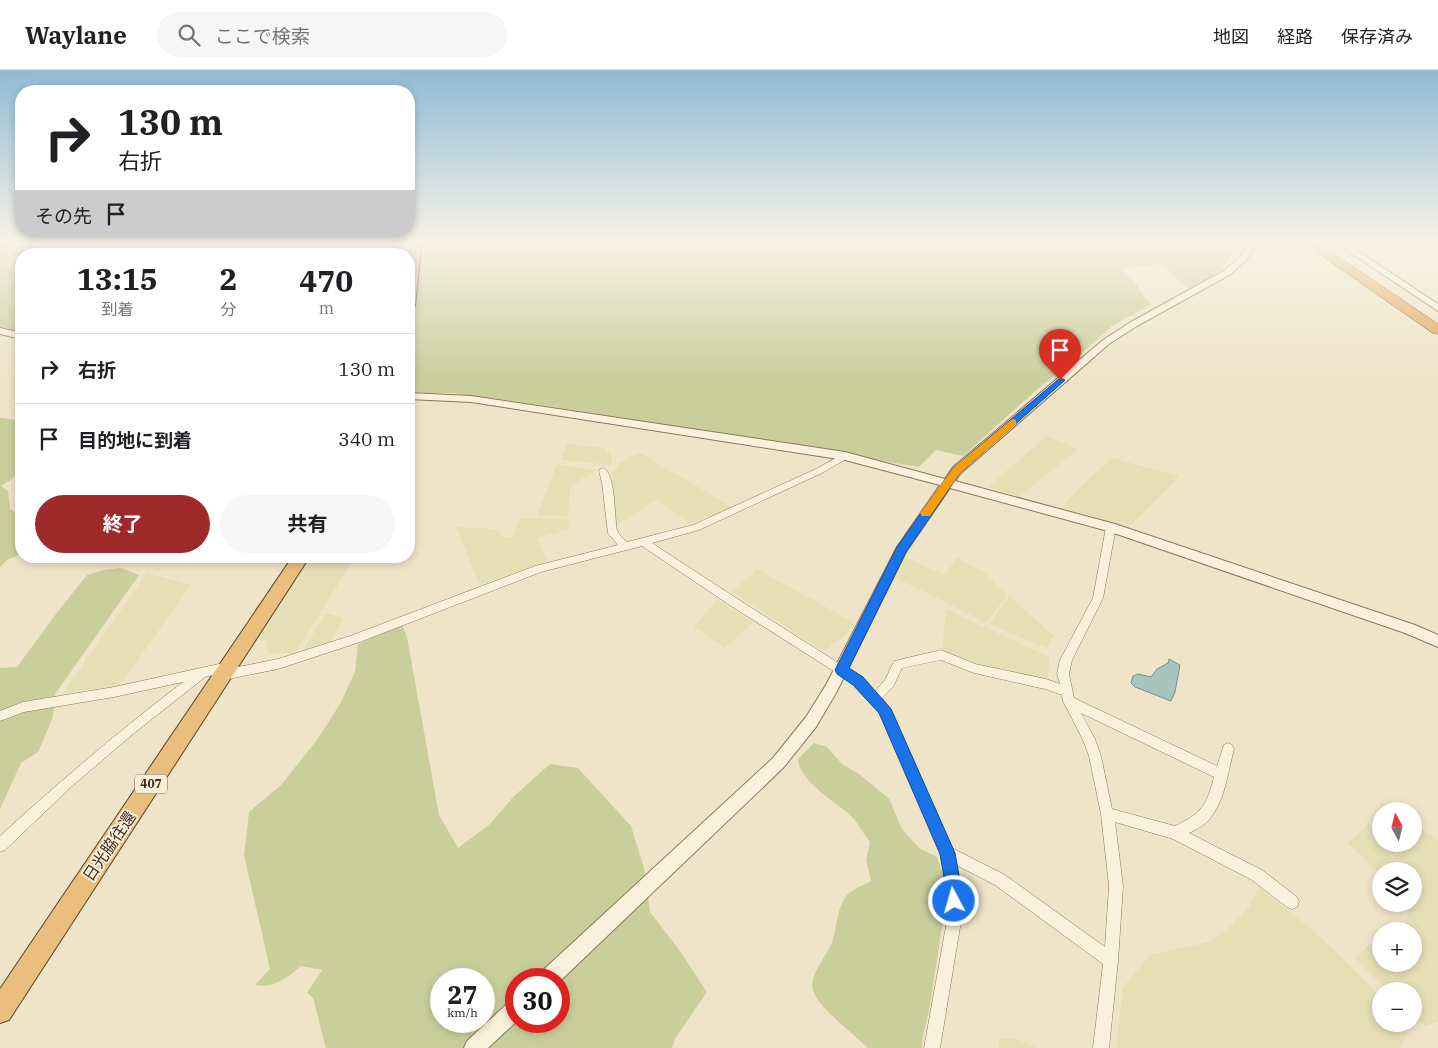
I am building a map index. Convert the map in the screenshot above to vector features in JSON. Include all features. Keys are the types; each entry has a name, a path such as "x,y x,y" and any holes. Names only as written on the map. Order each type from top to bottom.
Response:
{"highway":[{"path":"1374,287 1438,330"},
{"path":"1387,287 1438,320"},
{"name":"日光脇往還","path":"0,1011 297,563"}],"street":[{"path":"560,968 778,763 811,722 841,670 901,550 957,470 1090,355 1134,324 1202,287"},
{"path":"1406,287 1438,308"},
{"path":"0,331 15,335"},
{"path":"415,396 471,399 845,456 1111,527 1410,629 1438,641"},
{"path":"0,716 23,707 201,674 278,664 353,640 540,569 645,543 696,528 819,471 845,456"},
{"path":"603,472 607,483 613,533 625,547"},
{"path":"1100,1048 1111,961 1116,886 1107,814 1090,739 1067,696 1063,674 1066,660 1098,598 1111,527"},
{"path":"645,543 732,602 858,681 884,709 948,853 954,886 955,916 932,1048"},
{"path":"874,698 885,691 898,664 940,655 974,668 1046,684 1220,774"},
{"path":"0,846 102,754 201,674"},
{"path":"1175,833 1191,825 1205,814 1216,798 1220,774 1228,748"},
{"path":"1107,814 1175,833 1257,875 1292,902"},
{"path":"948,853 1000,880 1111,961"},
{"path":"474,1048 505,1019"}],"shaded area":[{"path":"1047,436 1078,449 1019,497 988,487"},
{"path":"567,444 604,448 611,455 611,465 561,460"},
{"path":"636,454 642,454 732,507 731,510 689,523 657,499 618,524 616,522 612,474 619,464"},
{"path":"1112,458 1179,476 1130,527 1062,508 1078,489"},
{"path":"557,464 597,470 570,486 568,517 537,516"},
{"path":"520,518 569,518 568,530 537,538 547,561 480,585 456,527 496,529 503,537 513,538"},
{"path":"957,557 983,572 1007,595 987,623 896,578 906,558 945,575"},
{"path":"306,563 352,563 294,654 267,653 269,649 264,648 268,641 258,640"},
{"path":"757,569 853,622 844,637 832,644 829,649 822,650 732,592"},
{"path":"147,573 191,585 120,685 63,693"},
{"path":"1009,596 1054,636 1047,648 989,624"},
{"path":"717,600 753,622 725,648 694,627"},
{"path":"946,609 1049,657 1048,679 992,668 942,653"},
{"path":"326,613 344,618 331,642 303,650"},
{"path":"1372,819 1372,852 1422,852 1422,829 1438,841 1438,1022 1426,1026 1422,1023 1422,982 1379,982 1355,958 1372,942 1372,972 1422,972 1422,922 1406,922 1409,912 1422,912 1422,862 1372,862 1372,866 1348,843"},
{"path":"1259,887 1307,925 1353,968 1372,989 1372,1032 1408,1032 1400,1048 1116,1048 1123,987 1150,955 1208,942 1230,927 1249,907"},
{"path":"1000,1038 1015,1038 1037,1048 998,1048"}],"green space":[{"path":"0,287 15,287 15,338 0,335"},
{"path":"416,287 1138,287 1145,298 1152,304 1112,326 1069,365 1042,385 963,456 936,450 919,467 548,406 454,393 415,392"},
{"path":"0,418 15,420 15,475 1,486 8,491 10,509 15,512 15,557 7,560 0,567"},
{"path":"121,568 139,575 55,694 53,717 38,752 21,763 0,809 0,668 17,667 87,575"},
{"path":"402,625 407,637 439,815 458,848 490,824 514,796 550,764 578,768 631,826 644,868 650,912 680,951 707,992 676,1037 672,1048 326,1048 313,998 307,993 322,970 301,966 286,978 274,984 255,985 270,969 244,855 249,812 281,785 317,740 340,704 355,672 358,644"},
{"path":"814,743 827,747 842,764 859,774 889,799 902,829 919,848 937,857 945,881 944,914 922,1048 868,1048 828,1012 813,990 812,984 815,972 831,945 844,900 850,892 871,881 866,860 870,842 851,816 810,782 800,767 798,759"}],"water":[{"path":"1169,659 1180,665 1175,692 1171,701 1135,687 1131,683 1133,676 1138,674 1151,677 1157,669 1168,663"}],"slow traffic":[{"path":"926,513 957,470 1012,422"}],"route":[{"path":"954,901 954,886 948,853 884,709 858,681 841,670 901,550 957,470 1060,380"}]}
